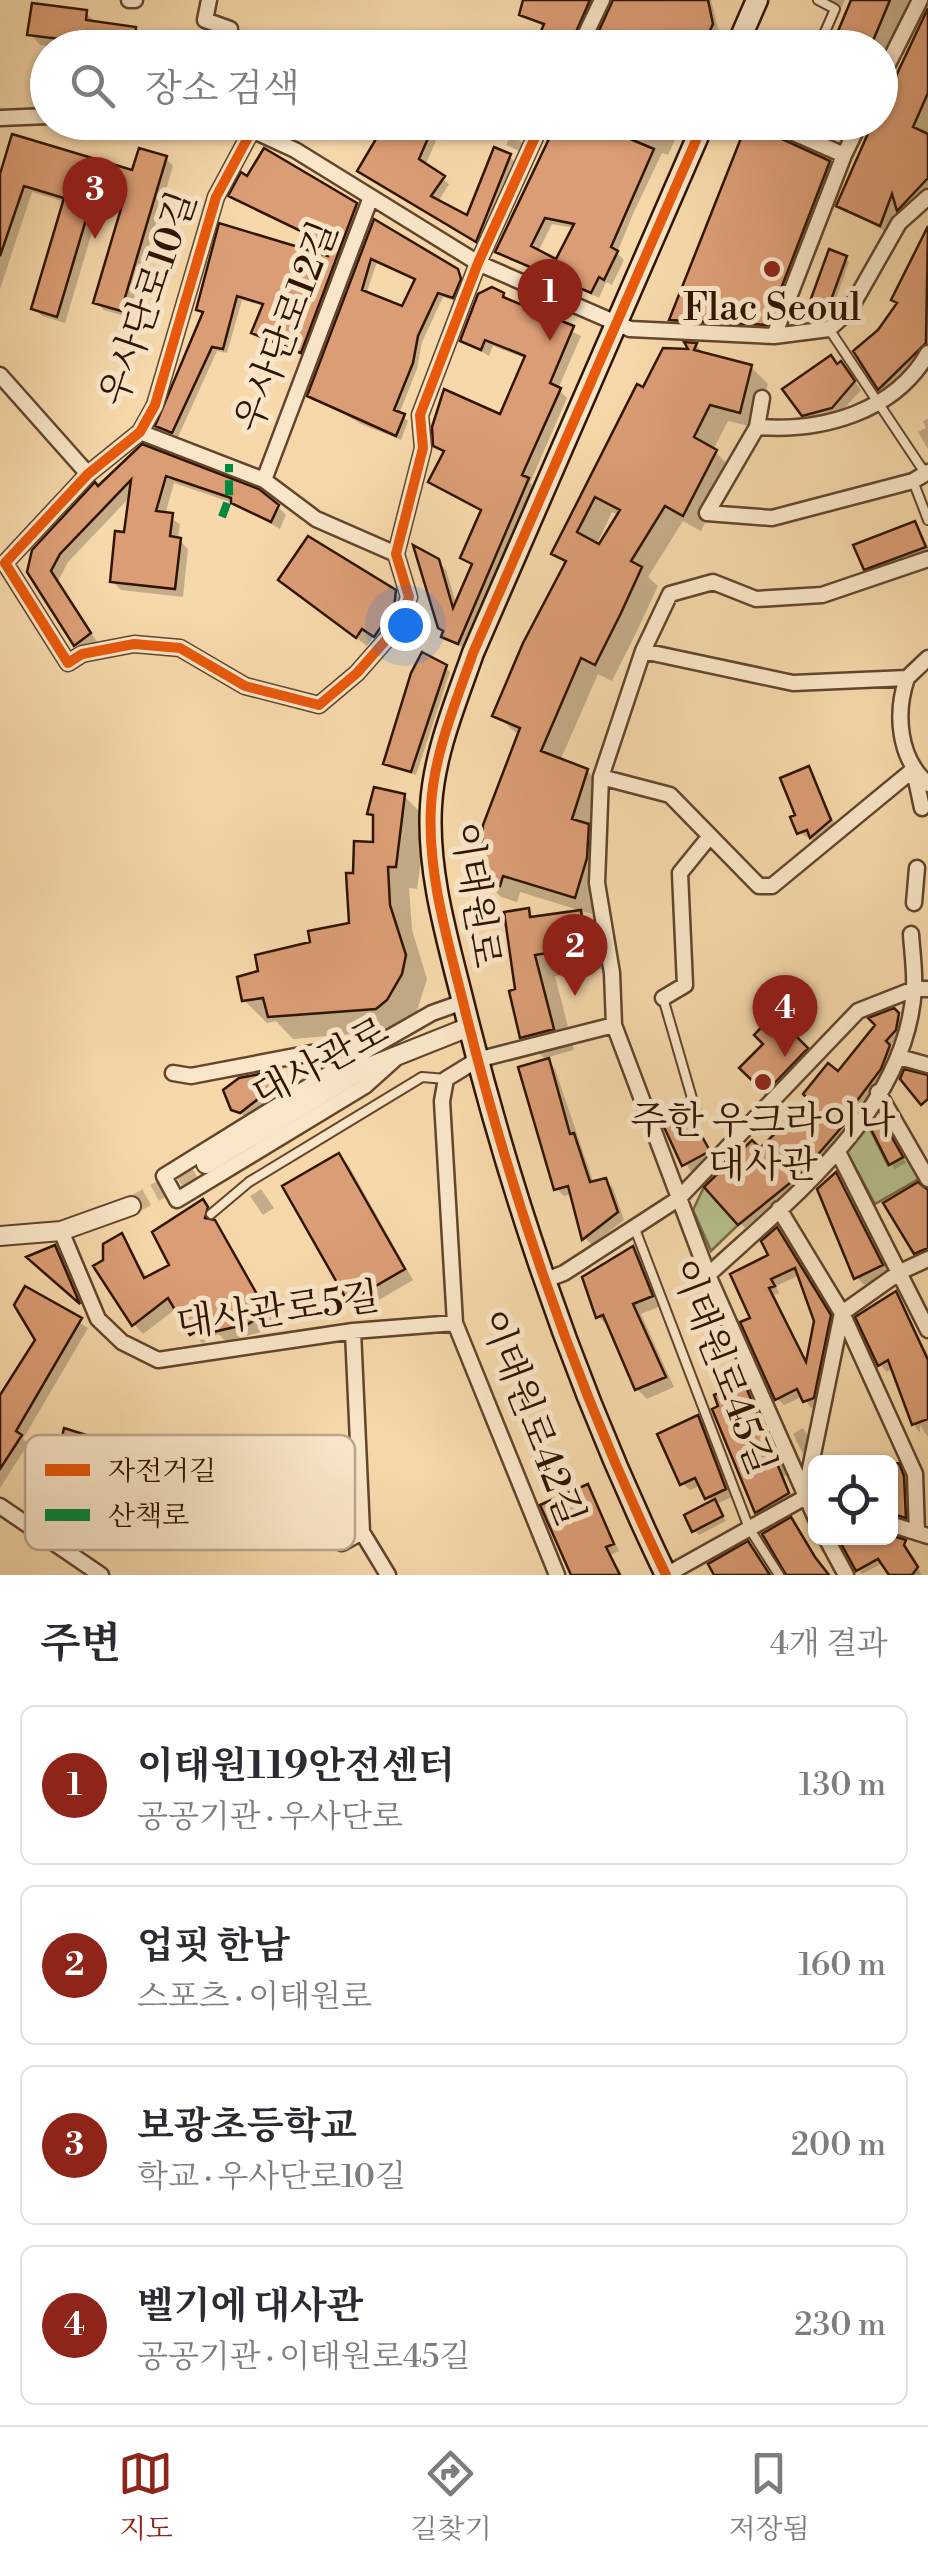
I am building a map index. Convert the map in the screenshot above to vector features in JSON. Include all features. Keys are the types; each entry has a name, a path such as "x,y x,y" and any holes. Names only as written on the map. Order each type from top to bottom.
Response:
{"main road":[{"path":"744,30 757,0"},
{"name":"이태원로","path":"666,1575 626,1490 546,1280 477,1060 434,870 431,804 442,739 473,653 696,140"}],"street":[{"path":"209,0 205,20 230,30"},
{"path":"588,30 602,0"},
{"path":"898,44 920,0"},
{"path":"0,118 30,117"},
{"name":"우사단로10길","path":"247,140 216,197 168,368 140,432 88,474 5,563 68,663 82,654 134,644 180,648 245,686 320,704 358,673 400,624 409,597 396,554"},
{"path":"274,140 478,263 615,325 774,336 829,330 849,311 899,223 928,197"},
{"path":"140,432 264,480 316,519 396,554 422,448 420,415 478,263 534,140"},
{"path":"810,140 844,155"},
{"path":"774,336 851,140"},
{"name":"우사단로12길","path":"264,480 371,197"},
{"path":"757,427 821,424 854,415 913,380 928,352"},
{"name":"우사단로10길","path":"0,376 88,474"},
{"path":"762,398 757,427 707,513 772,518 922,475"},
{"path":"808,1496 708,1274 614,1025 612,973 597,884 601,777 644,651 670,594 713,582 756,599 822,595 928,559"},
{"path":"644,651 793,684 907,678"},
{"path":"922,808 902,735 899,702 907,678 928,658"},
{"path":"601,777 670,795 759,886 772,886 914,769"},
{"path":"914,769 928,784"},
{"path":"663,998 685,985 680,873 710,836"},
{"path":"914,904 922,886 917,868"},
{"name":"이태원로45길","path":"708,1274 838,1152 899,1057 921,989 912,934"},
{"name":"이태원로45길","path":"546,1280 635,1230 678,1199 858,1011 921,989"},
{"path":"395,1059 366,1086 177,1200 164,1176 369,1048 432,1013 463,1002"},
{"path":"446,1080 477,1060 614,1025"},
{"name":"대사관로","path":"206,1164 361,1070 469,1028"},
{"path":"172,1073 191,1076 348,1046 369,1048"},
{"path":"899,1057 928,1064"},
{"name":"이태원로42길","path":"446,1080 442,1102 455,1323 557,1575"},
{"path":"878,1092 928,1179"},
{"path":"838,1152 928,1330"},
{"path":"0,1236 62,1231 131,1206"},
{"path":"779,1210 842,1313 916,1474 923,1534 898,1526"},
{"name":"대사관로5길","path":"62,1231 98,1319 122,1342 158,1360 220,1354 353,1331 455,1323"},
{"path":"818,1455 842,1313 900,1272 928,1259"},
{"path":"353,1331 362,1532 383,1572"},
{"path":"666,1575 748,1528 808,1501"},
{"path":"0,1506 25,1523"},
{"path":"355,1536 362,1532"},
{"path":"830,1545 846,1575"},
{"path":"64,1550 101,1575"}],"lane":[{"path":"818,0 835,9 826,30"},
{"path":"829,330 922,475 928,520"},
{"path":"663,998 696,1112"},
{"path":"211,1214 249,1182 422,1077 446,1080"},
{"name":"이태원로45길","path":"635,1230 748,1528 779,1575"}],"green space":[{"path":"867,1123 888,1165 910,1154 922,1177 875,1204 846,1150"},
{"path":"704,1187 738,1225 711,1251 693,1210"}],"building":[{"path":"523,0 590,0 577,30 542,30 544,24 519,15"},
{"path":"613,0 708,0 713,24 710,30 599,30"},
{"path":"851,0 890,0 878,30 838,30"},
{"path":"32,3 87,10 86,20 136,27 30,30 27,35"},
{"path":"928,8 928,93 913,127 928,134 928,178 897,211 892,194 880,226 836,206 865,140 898,140 898,72"},
{"path":"12,134 132,170 139,148 167,156 121,311 93,303 125,195 96,186 57,317 31,309 64,198 24,186 0,256 0,174"},
{"path":"375,140 427,140 419,159 445,176 431,196 467,215 494,147 511,154 476,242 357,171"},
{"path":"548,140 633,140 654,149 611,247 618,251 604,280 599,277 591,293 495,252","holes":["545,218 574,224 556,259 531,246"]},
{"path":"740,140 784,140 830,161 767,325 669,320"},
{"path":"264,148 357,203 301,353 251,333 263,304 237,296 223,349 212,347 172,433 155,426 203,312 196,310 219,223 328,256 332,246 228,196 241,172 247,176"},
{"path":"374,219 458,269 461,279 453,298 438,293 418,336 413,363 394,410 405,414 396,436 307,396","holes":["371,259 415,279 402,306 362,290"]},
{"path":"928,226 926,343 878,390 853,351 878,330 897,303 891,300"},
{"path":"829,249 847,256 824,319 816,320 805,315"},
{"path":"492,287 504,293 503,297 574,326 550,383 561,388 522,475 529,478 458,644 441,637 443,631 438,628 413,545 439,559 453,608 472,564 460,558 481,510 428,482 444,451 433,446 432,427 444,389 500,414 525,356 485,340 481,350 460,341 478,294"},
{"path":"684,342 697,343 694,350 752,365 740,413 710,405 694,437 717,450 683,516 665,506 631,561 642,567 621,613 595,665 581,658 541,751 588,769 572,819 589,824 587,858 575,898 503,876 500,886 481,881 483,825 520,728 492,716 523,643 566,561 551,554 637,384 643,387 663,348 688,349","holes":["595,497 620,510 599,544 577,532"]},
{"path":"831,355 837,364 841,361 855,381 832,408 802,416 782,389"},
{"path":"142,444 259,489 279,505 271,522 231,503 231,498 166,476 156,511 173,513 170,536 181,538 175,589 110,582 115,531 124,532 131,480 60,554 51,571 91,633 74,646 27,572 32,550 95,482 98,486"},
{"path":"915,521 926,547 864,570 853,545"},
{"path":"308,536 396,590 394,608 374,637 362,629 356,638 278,580"},
{"path":"422,652 447,665 411,772 383,764 411,673"},
{"path":"809,766 831,820 810,838 807,830 797,834 790,817 795,815 780,778"},
{"path":"374,787 405,794 396,867 388,867 390,905 406,955 402,974 387,1000 376,1009 268,1017 263,998 242,1001 237,977 258,971 255,955 310,942 308,931 349,923 346,873 353,873 354,841 373,842 373,815 367,814"},
{"path":"529,908 530,917 581,910 586,947 535,955 554,1029 520,1038 509,991 515,989 504,912"},
{"path":"894,1008 899,1013 896,1030 886,1041 890,1045 881,1069 850,1110 854,1113 800,1175 738,1225 704,1187 752,1140 760,1148 784,1125 808,1099 803,1094 828,1063 838,1071 875,1025 868,1018"},
{"path":"774,1014 808,1048 765,1093 739,1068 763,1044 754,1035"},
{"path":"549,1058 570,1134 574,1133 590,1182 606,1178 618,1212 582,1240 568,1186 554,1190 518,1067"},
{"path":"904,1069 928,1075 928,1099 921,1105 900,1079"},
{"path":"265,1073 275,1086 240,1113 231,1110 223,1090 239,1078"},
{"path":"683,1117 688,1125 694,1122 710,1151 682,1166 664,1127"},
{"path":"882,1120 903,1157 889,1165 870,1127"},
{"path":"339,1153 405,1269 348,1302 282,1186"},
{"path":"836,1172 883,1265 854,1279 817,1189"},
{"path":"918,1182 928,1190 928,1248 914,1254 883,1203"},
{"path":"203,1199 208,1207 205,1218 215,1220 267,1312 248,1324 213,1332 208,1325 190,1335 168,1298 132,1326 93,1266 103,1260 103,1244 122,1233 144,1278 169,1265 152,1232"},
{"path":"777,1227 831,1315 814,1398 803,1402 797,1389 775,1400 740,1322 750,1318 730,1274 768,1255 761,1241","holes":["795,1268 814,1321 806,1362 769,1288 775,1286 771,1279"]},
{"path":"55,1245 80,1304 26,1257"},
{"path":"633,1246 653,1296 633,1304 666,1377 635,1390 603,1315 596,1318 582,1277"},
{"path":"25,1286 82,1318 16,1431 22,1435 0,1469 0,1395 35,1340 14,1305"},
{"path":"896,1291 928,1360 928,1419 912,1425 888,1360 878,1366 855,1317"},
{"path":"744,1382 789,1493 755,1513 712,1409 718,1406 714,1395"},
{"path":"698,1415 726,1489 705,1499 695,1478 680,1485 657,1434"},
{"path":"64,1428 86,1435 62,1435"},
{"path":"898,1463 904,1476 906,1518 898,1516"},
{"path":"588,1484 614,1544 606,1547 620,1575 571,1575 540,1505"},
{"path":"715,1499 723,1516 692,1532 684,1515"},
{"path":"791,1517 829,1575 786,1575 762,1534"},
{"path":"898,1538 906,1540 904,1545 918,1567 912,1575 889,1575 878,1559 856,1571 842,1545 898,1545"},
{"path":"748,1541 770,1575 714,1575 708,1564"}],"tunnel":[{"path":"131,1206 206,1164"}],"marked path":[{"path":"222,517 229,498 229,464"}],"cycle path":[{"path":"247,140 216,197 155,405 140,432 88,474 5,563 68,663 82,654 134,644 180,648 245,686 319,705 357,673 400,624 409,597 396,554 423,448 420,415 478,263 534,140"},
{"path":"666,1575 604,1437 526,1224 483,1079 440,907 432,856 431,806 441,747 473,653 696,140"}],"place":[{"name":"보광초등학교","path":"95,239"},
{"name":"Flac Seoul","path":"772,269"},
{"name":"이태원119안전센터","path":"550,341"},
{"name":"업핏 한남","path":"575,996"},
{"name":"벨기에 대사관","path":"785,1057"},
{"name":"주한 우크라이나 대사관","path":"763,1082"}]}
